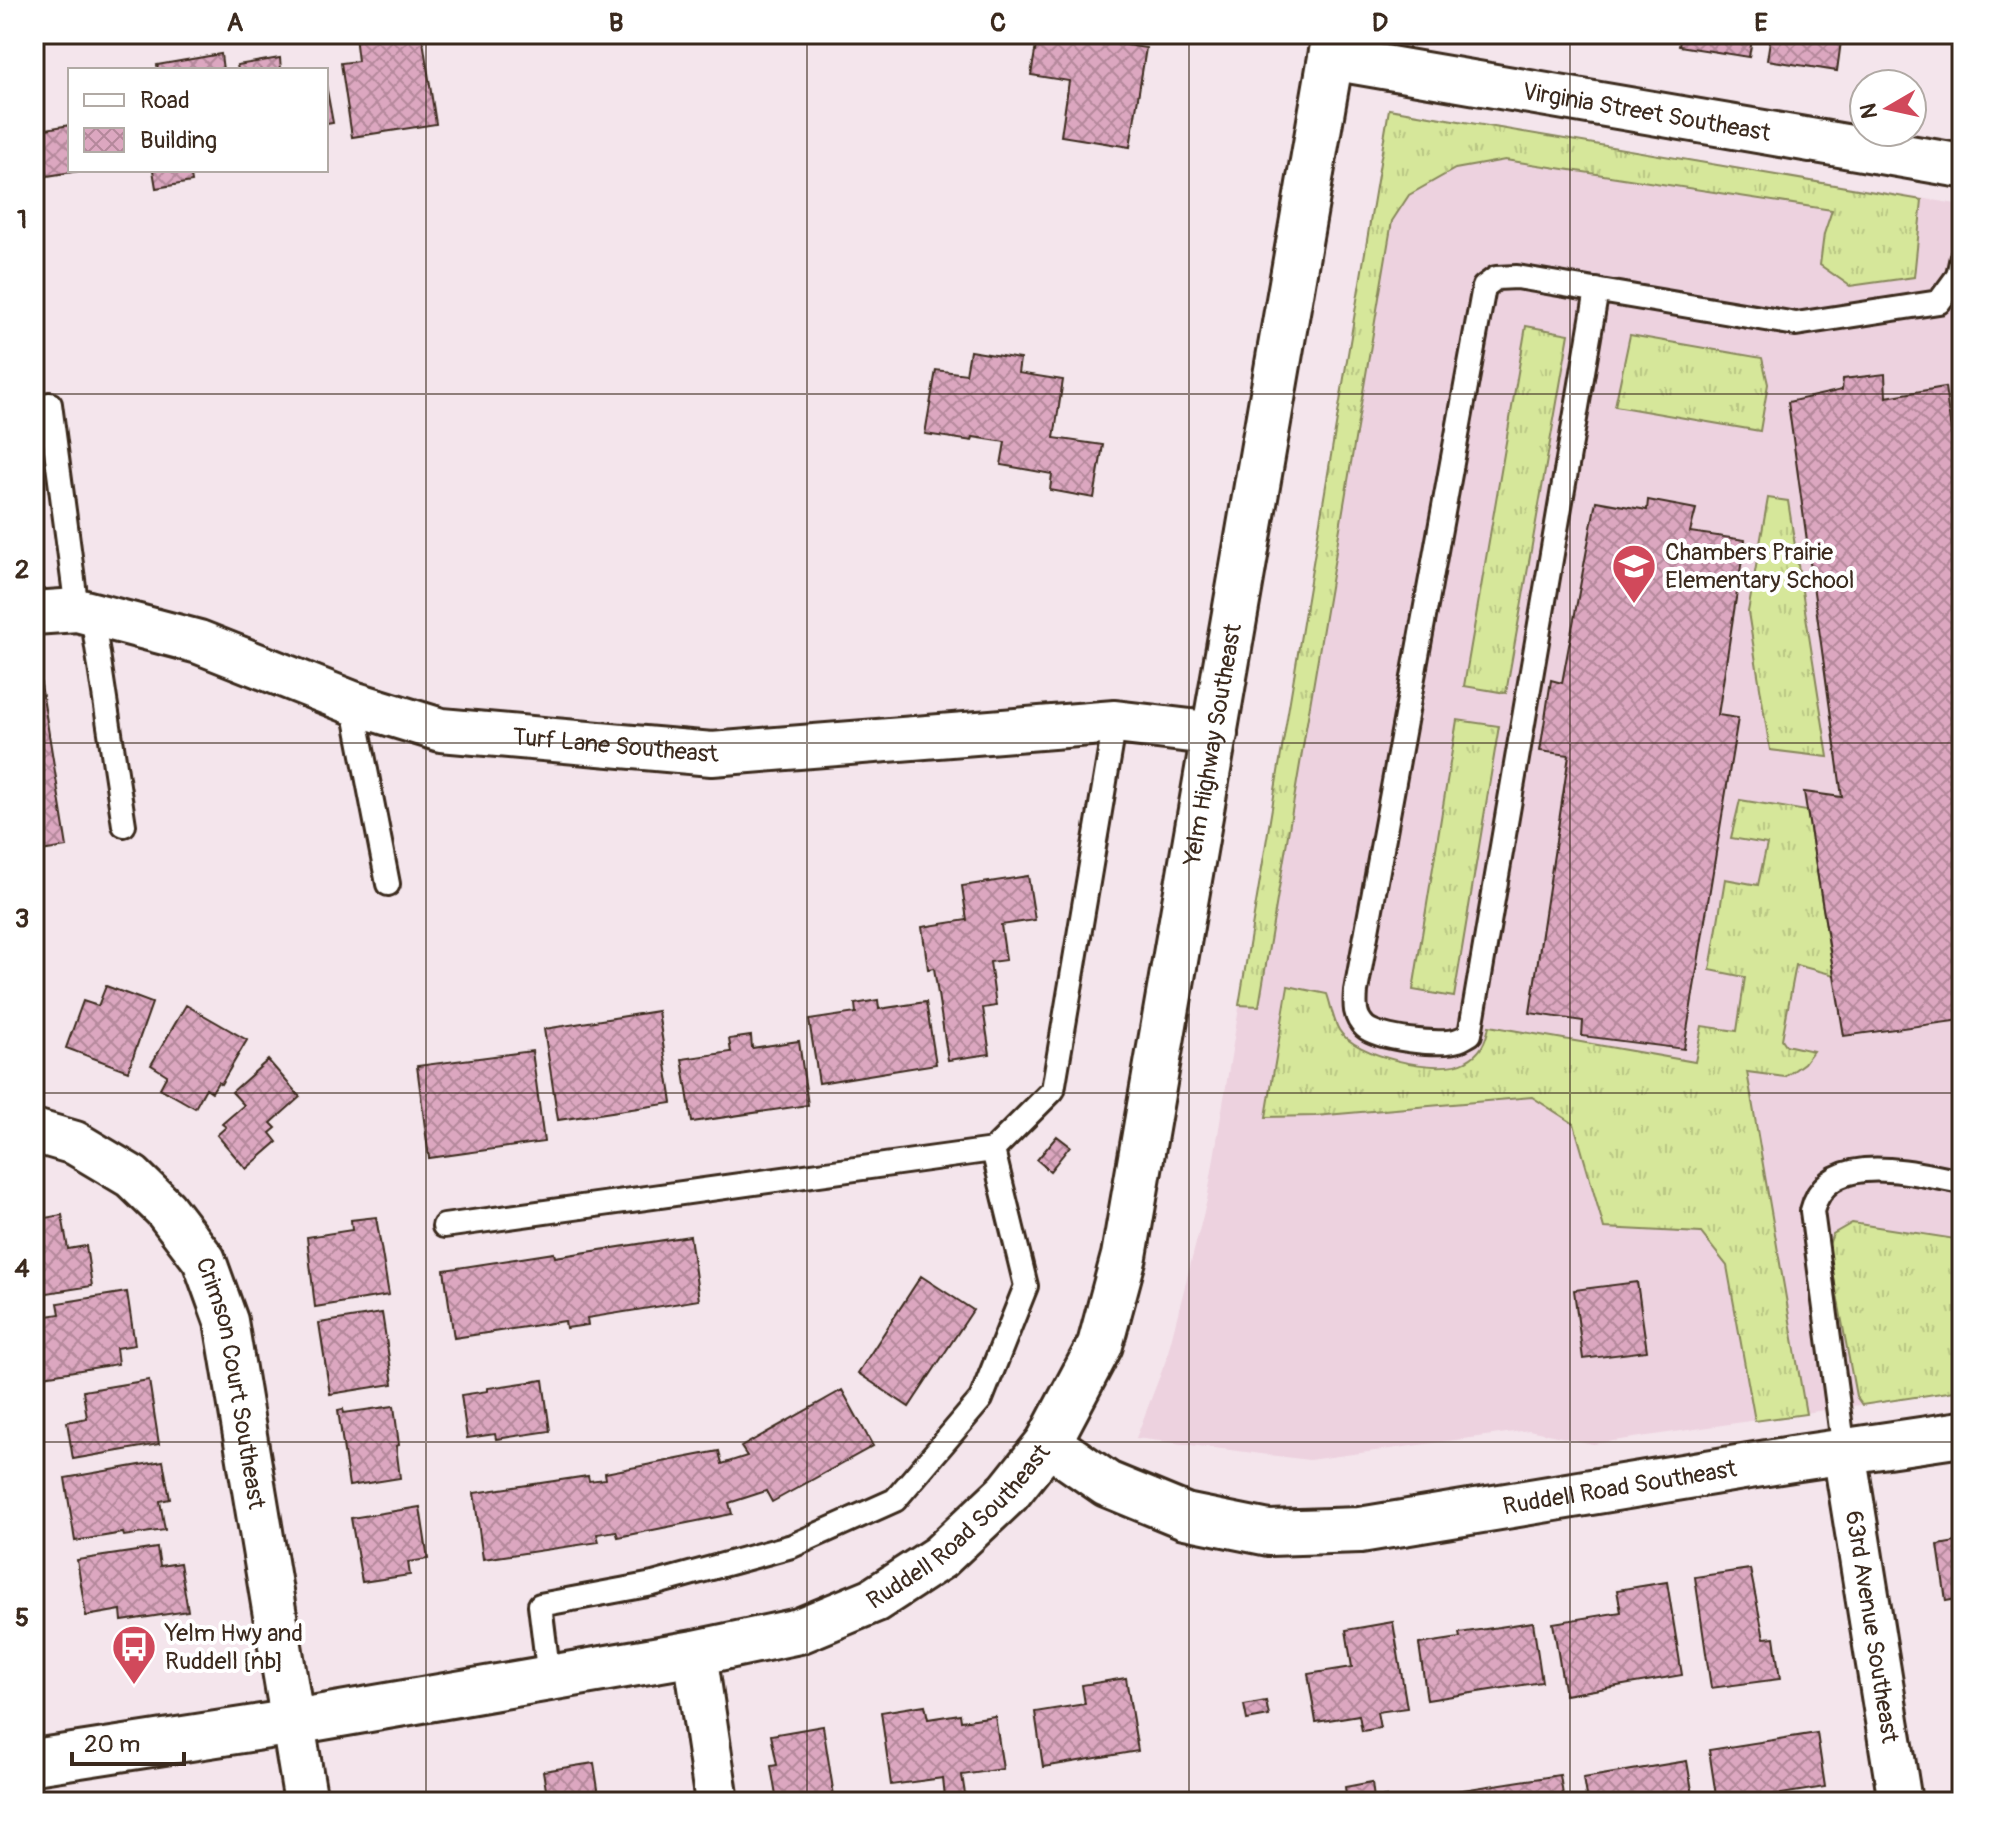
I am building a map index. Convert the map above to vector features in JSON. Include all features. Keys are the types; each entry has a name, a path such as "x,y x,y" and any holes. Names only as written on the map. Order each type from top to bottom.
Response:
{"main road":[{"name":"Yelm Highway Southeast","path":"1048,1443 1100,1345 1124,1256 1333,46"},
{"name":"Ruddell Road Southeast","path":"34,1762 294,1722 695,1653 799,1631 874,1600 940,1557 1009,1492 1048,1443 1107,1484 1185,1516 1269,1533 1360,1530 1962,1434"}],"street":[{"name":"Virginia Street Southeast","path":"1333,46 1962,166"},
{"name":"Turf Lane Southeast","path":"34,613 85,612 199,642 353,703 441,730 712,754 1115,722 1216,734"},
{"name":"Crimson Court Southeast","path":"34,1131 75,1143 132,1177 165,1209 204,1260 226,1321 306,1802"},
{"name":"63rd Avenue Southeast","path":"1844,1451 1900,1802"},
{"path":"695,1653 717,1802"}],"lane":[{"path":"1597,290 1470,1034 1456,1041 1423,1041 1388,1036 1366,1028 1355,1011 1356,991 1484,287 1496,278 1517,277 1597,290 1796,324 1939,302 1958,276 1962,257"},
{"path":"50,404 124,825"},
{"path":"353,703 388,884"},
{"path":"444,1226 993,1150 1053,1090 1115,722"},
{"path":"549,1678 540,1605 653,1584 792,1546 895,1500 981,1399 1026,1286 993,1150"},
{"path":"1844,1451 1812,1211 1816,1194 1850,1171 1881,1169 1962,1182"}],"shaded area":[{"name":"Chambers Prairie Elementary School","path":"1389,109 1962,205 1962,1390 1593,1444 1529,1430 1309,1460 1136,1438 1166,1360 1207,1200"}],"green space":[{"path":"1389,109 1922,200 1914,277 1850,286 1820,265 1824,234 1832,210 1505,160 1455,169 1409,195 1392,221 1259,1006 1239,1005"},
{"path":"1526,326 1569,334 1506,693 1464,686"},
{"path":"1630,335 1762,358 1768,384 1760,431 1615,406"},
{"path":"1768,498 1788,501 1828,757 1770,750 1748,612"},
{"path":"1457,720 1499,726 1454,997 1413,990"},
{"path":"1740,800 1807,811 1834,975 1796,965 1782,1039 1786,1045 1813,1051 1804,1063 1785,1077 1747,1072 1806,1414 1755,1421 1727,1266 1701,1233 1604,1228 1574,1124 1532,1097 1315,1116 1266,1117 1288,986 1327,994 1339,1030 1362,1048 1418,1065 1454,1065 1466,1061 1482,1046 1489,1026 1695,1062 1702,1026 1737,1031 1745,977 1710,970 1725,879 1758,885 1767,844 1731,838"},
{"path":"1852,1223 1962,1240 1962,1390 1862,1405 1856,1396 1828,1247 1833,1234"}],"building":[{"path":"422,34 436,124 352,137 341,63 358,61 355,36"},
{"path":"1038,34 1095,34 1094,40 1146,48 1130,147 1061,136 1069,81 1031,75"},
{"path":"1681,34 1753,34 1749,57 1679,46"},
{"path":"1771,34 1842,34 1837,71 1767,60"},
{"path":"221,54 223,68 158,68 157,65"},
{"path":"280,58 281,68 238,68 237,65"},
{"path":"328,96 333,123 328,124"},
{"path":"68,125 68,172 72,172 47,176 40,130"},
{"path":"153,172 190,172 192,182 156,188"},
{"path":"970,351 1020,359 1018,373 1063,380 1054,438 1103,445 1094,498 1050,490 1052,474 1001,465 1005,442 925,434 936,370 966,374"},
{"path":"1885,374 1886,397 1945,387 1962,508 1962,1020 1844,1036 1804,792 1842,797 1788,402 1842,390 1843,379"},
{"path":"1648,500 1696,509 1690,532 1745,540 1718,715 1738,718 1684,1049 1582,1036 1583,1021 1530,1013 1569,755 1540,751 1551,680 1562,683 1596,501 1647,510"},
{"path":"40,678 67,847 34,852 34,679"},
{"path":"1028,876 1035,920 1001,925 1006,960 990,962 996,1006 983,1008 990,1054 948,1060 934,968 928,969 922,927 967,920 962,886"},
{"path":"106,986 152,1003 128,1071 66,1048 83,1001 98,1006"},
{"path":"878,1000 879,1009 926,1002 936,1064 819,1083 809,1020 856,1013 855,1004"},
{"path":"186,1005 247,1040 221,1084 218,1082 212,1092 206,1088 195,1108 160,1088 167,1075 151,1065"},
{"path":"658,1011 672,1103 558,1120 544,1029"},
{"path":"751,1036 752,1048 799,1041 808,1105 692,1122 682,1059 731,1052 729,1039"},
{"path":"532,1051 544,1142 429,1158 417,1066"},
{"path":"268,1060 300,1097 271,1123 276,1128 270,1133 277,1142 246,1169 217,1135 226,1127 222,1124 244,1105 232,1092"},
{"path":"1057,1136 1070,1146 1050,1171 1037,1160"},
{"path":"62,1215 68,1249 86,1246 92,1286 34,1295 34,1220"},
{"path":"376,1217 389,1295 315,1307 307,1237 352,1230 351,1220"},
{"path":"690,1236 699,1300 587,1318 588,1325 566,1328 565,1321 454,1338 444,1270"},
{"path":"921,1276 973,1310 909,1407 858,1373"},
{"path":"1637,1282 1647,1351 1583,1359 1574,1290"},
{"path":"127,1292 135,1345 116,1348 118,1364 37,1377 34,1318 60,1314 58,1303"},
{"path":"382,1313 393,1384 330,1394 319,1323"},
{"path":"149,1380 159,1444 73,1459 67,1422 87,1418 83,1391"},
{"path":"543,1380 550,1431 496,1439 495,1434 467,1438 461,1395"},
{"path":"842,1390 873,1446 772,1502 766,1491 729,1503 732,1514 618,1537 616,1531 597,1534 599,1542 483,1559 474,1493 588,1476 589,1481 606,1479 605,1473 719,1451 722,1464 747,1456 741,1447"},
{"path":"394,1406 400,1478 349,1486 338,1410 343,1409 344,1413"},
{"path":"163,1461 170,1499 160,1501 165,1530 75,1541 65,1478"},
{"path":"420,1507 428,1559 408,1562 410,1575 362,1582 351,1518"},
{"path":"1962,1541 1962,1598 1946,1601 1938,1545"},
{"path":"157,1548 160,1566 180,1563 188,1611 122,1621 121,1610 86,1616 77,1560"},
{"path":"1750,1569 1764,1638 1774,1637 1780,1679 1711,1688 1695,1577"},
{"path":"1667,1582 1682,1675 1565,1695 1553,1623 1621,1612 1617,1590"},
{"path":"1393,1622 1407,1708 1377,1712 1380,1728 1362,1731 1359,1715 1316,1722 1308,1674 1352,1667 1346,1630"},
{"path":"1533,1622 1542,1682 1427,1700 1419,1644 1460,1638 1459,1633"},
{"path":"1126,1678 1138,1751 1043,1767 1035,1712 1085,1704 1082,1685"},
{"path":"1266,1701 1269,1716 1247,1720 1244,1705"},
{"path":"925,1705 928,1719 960,1714 961,1721 995,1716 1003,1769 962,1775 965,1794 945,1797 943,1778 891,1785 881,1712"},
{"path":"823,1726 835,1802 777,1802 771,1766 777,1765 771,1735"},
{"path":"1817,1733 1825,1787 1762,1797 1762,1802 1717,1802 1709,1750"},
{"path":"1687,1761 1694,1802 1587,1802 1583,1778"},
{"path":"594,1763 600,1802 548,1802 543,1771"},
{"path":"1560,1775 1564,1802 1444,1802 1443,1793"},
{"path":"1372,1782 1374,1799 1386,1797 1387,1802 1347,1802 1345,1787"}],"place":[{"name":"Chambers Prairie Elementary School","path":"1634,605"},
{"name":"Yelm Hwy and Ruddell [nb]","path":"134,1686"}]}
